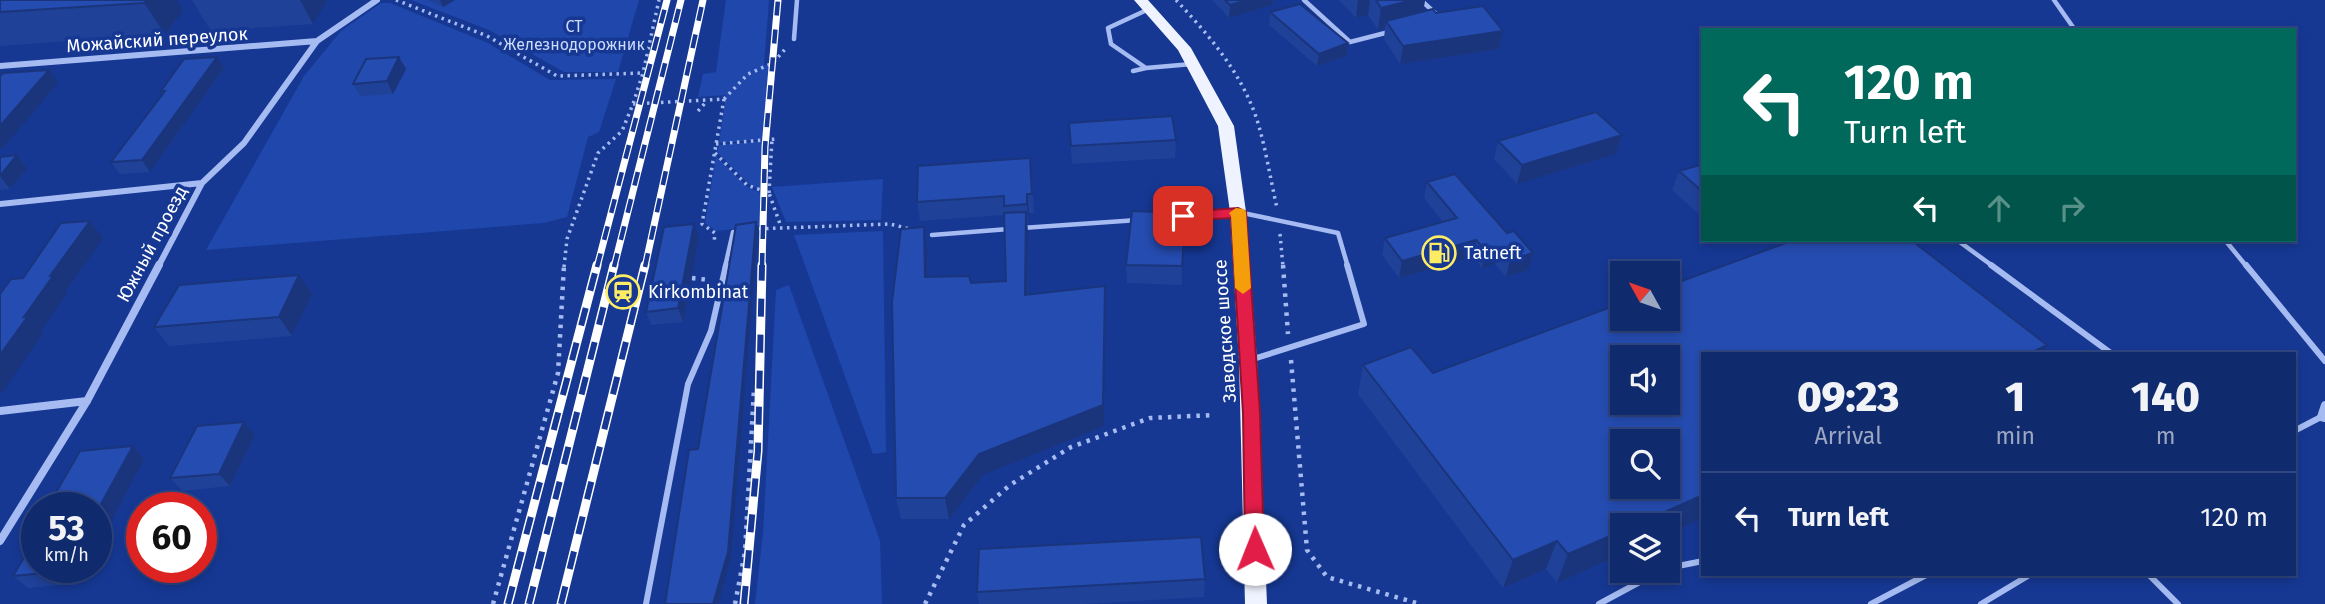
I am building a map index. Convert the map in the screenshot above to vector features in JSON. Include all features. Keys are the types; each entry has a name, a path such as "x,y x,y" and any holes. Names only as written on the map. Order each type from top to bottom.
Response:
{"main road":[{"name":"Заводское шоссе","path":"1145,5 1184,48 1226,126 1238,212 1248,361 1257,604"}],"street":[{"name":"Южный проезд","path":"0,541 87,401 202,183 244,143 317,41 377,0"},
{"name":"Можайский переулок","path":"0,66 317,41"},
{"path":"0,204 202,183"},
{"path":"0,411 87,401"},
{"path":"2323,417 2325,405"}],"lane":[{"path":"794,39 797,0"},
{"path":"1304,0 1350,42 1402,29"},
{"path":"1422,0 1441,19 1428,22"},
{"path":"2054,0 2074,28"},
{"path":"1145,5 1108,28 1111,44 1146,68"},
{"path":"1133,71 1193,64"},
{"path":"1169,218 1238,212 1338,233 1364,324 1248,361"},
{"path":"932,235 1141,220"},
{"path":"646,604 688,384 711,331 733,232"},
{"path":"1960,242 2109,352"},
{"path":"2227,242 2325,360"},
{"path":"2296,429 2323,417"},
{"path":"1680,566 1701,561"},
{"path":"1871,604 1924,576"},
{"path":"1981,604 2028,576"},
{"path":"2150,576 2178,604"},
{"path":"1599,604 1638,583"}],"path":[{"path":"396,0 486,36 557,76 643,73"},
{"path":"493,604 558,373 560,303 567,239 598,153 622,131 633,104 643,73 659,0"},
{"path":"1176,0 1202,27 1227,61 1252,105 1277,198 1307,550 1327,577 1420,604"},
{"path":"714,256 715,233 702,224 724,99 748,74 773,63 794,39"},
{"path":"633,104 681,99 724,99"},
{"path":"698,111 708,101"},
{"path":"716,144 774,139 769,193 781,227 890,224 932,235"},
{"path":"715,152 747,185 769,193"},
{"path":"707,293 712,268"},
{"path":"692,278 709,280"},
{"path":"735,604 745,552 754,389"},
{"path":"925,604 964,525 1010,485 1070,447 1150,418 1214,415"}],"green space":[{"name":"СТ Железнодорожник","path":"411,0 639,0 618,72 564,72 489,30"},
{"path":"726,0 769,0 764,65 769,65 764,139 719,143 726,95 698,97 703,74 716,72"},
{"path":"381,3 390,3 488,43 550,80 616,79 599,132 588,137 567,217 543,223 206,250 304,76 341,31"},
{"path":"764,141 760,191 749,184 717,152 719,145"},
{"path":"716,156 746,186 760,193 760,226 716,231 705,223"},
{"path":"883,179 881,220 786,222 772,187"},
{"path":"883,231 886,452 873,454 794,235"},
{"path":"789,285 880,541 882,604 755,604 763,533 776,290"}],"building":[{"path":"0,0 147,0 144,3 0,12"},
{"path":"1225,0 1247,0 1230,5"},
{"path":"1376,0 1413,0 1381,8"},
{"path":"1300,4 1348,43 1319,54 1270,12"},
{"path":"1483,6 1503,31 1403,46 1386,21 1433,9 1436,13"},
{"path":"217,57 142,160 111,162 165,91 161,91 184,59"},
{"path":"399,57 387,81 353,84 366,59"},
{"path":"49,70 0,126 0,76 3,73"},
{"path":"1596,112 1622,135 1522,165 1498,141"},
{"path":"1172,116 1176,140 1071,146 1069,123"},
{"path":"17,155 0,176 0,157"},
{"path":"1030,158 1032,194 1027,194 1027,204 1004,206 1004,196 917,202 918,166"},
{"path":"1701,165 1701,190 1679,171"},
{"path":"1455,174 1507,233 1514,231 1533,253 1510,260 1499,247 1486,251 1476,240 1402,261 1385,238 1457,218 1427,182"},
{"path":"1132,211 1186,213 1182,266 1126,265"},
{"path":"1026,212 1025,295 1105,286 1103,405 979,454 945,498 896,498 892,302 901,229 924,227 925,277 969,276 971,283 1006,281 1004,213"},
{"path":"90,221 50,276 53,276 0,355 0,294 11,279 23,278 61,223"},
{"path":"756,222 728,552 713,604 665,604 689,450 698,449 736,225"},
{"path":"694,224 678,308 646,312 664,227"},
{"path":"1789,242 1914,242 2047,345 2032,352 1701,352 1701,496 1662,513 1610,513 1610,536 1568,554 1557,541 1513,560 1363,365 1411,347 1433,373 1610,307 1610,331 1680,331 1680,282"},
{"path":"299,275 279,317 154,327 179,285"},
{"path":"244,422 219,474 170,478 197,426"},
{"path":"133,446 108,492 56,492 80,451"},
{"path":"1201,537 1205,579 977,592 979,549"},
{"path":"21,563 21,575 13,576"}],"railway":[{"path":"597,267 667,0"},
{"path":"614,267 681,0"},
{"path":"645,267 703,0"},
{"path":"762,267 765,147 778,0"},
{"path":"508,604 597,265"},
{"path":"529,604 614,265"},
{"path":"561,604 645,265"},
{"path":"744,604 758,451 762,265"}],"slow traffic":[{"path":"1236,213 1238,212 1243,288"}],"place":[{"name":"Tatneft","path":"1439,253"},
{"name":"Kirkombinat","path":"623,292"}],"route":[{"path":"1183,216 1238,212 1251,413 1255,549"}]}
